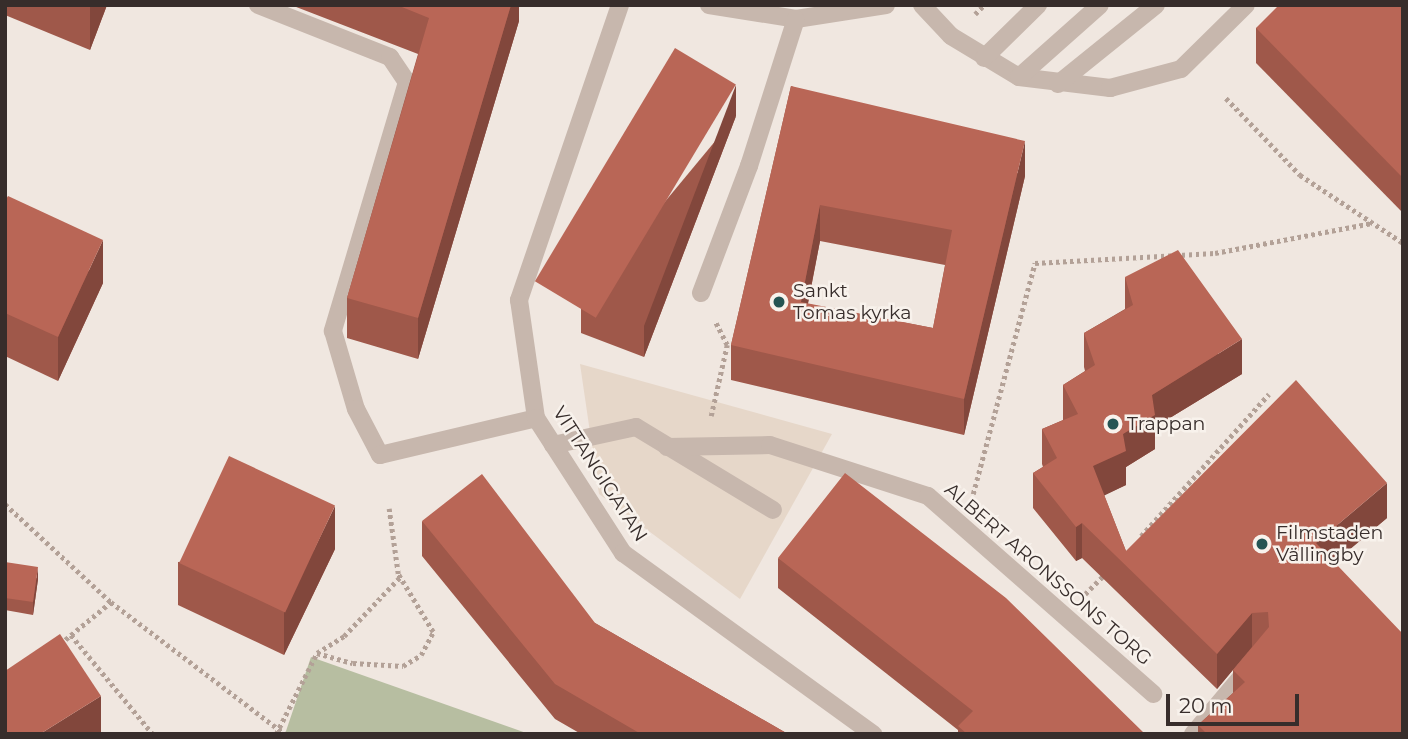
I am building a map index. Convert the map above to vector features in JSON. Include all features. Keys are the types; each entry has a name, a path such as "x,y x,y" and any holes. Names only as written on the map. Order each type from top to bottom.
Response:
{"street":[{"path":"258,5 390,57 407,82 333,331 356,409 380,455 536,418"},
{"name":"VITTANGIGATAN","path":"620,5 519,300 536,418 623,553 873,734"},
{"path":"709,5 796,19 886,5"},
{"path":"922,5 951,36 1019,77 1058,84 1110,88 1181,69 1247,5"},
{"path":"984,58 1038,5"},
{"path":"1019,77 1100,5"},
{"path":"1058,84 1156,5"},
{"path":"701,293 749,166 796,19"},
{"path":"553,445 636,427 773,510"},
{"name":"ALBERT ARONSSONS TORG","path":"667,447 770,446 928,496 1153,694"},
{"path":"1193,734 1260,654"}],"path":[{"path":"1226,98 1300,175 1403,243"},
{"path":"981,474 1035,263 1215,253 1372,223"},
{"path":"712,414 727,345"},
{"path":"1133,545 1269,394"},
{"path":"5,504 111,602 276,732 285,734"},
{"path":"317,653 353,663 403,666 421,655 433,632 400,577 389,509"},
{"path":"1065,614 1115,563"},
{"path":"276,732 317,653 345,636 400,577"},
{"path":"52,650 111,602"},
{"path":"71,635 153,734"}],"green space":[{"path":"311,657 529,734 285,734"}],"shaded area":[{"path":"580,364 832,434 740,599 599,494"}],"building":[{"path":"397,5 511,5 418,318 347,298 429,18"},
{"path":"1279,5 1403,5 1403,178 1256,28"},
{"path":"675,48 736,85 596,318 535,281"},
{"name":"Sankt Tomas kyrka","path":"791,86 1025,141 964,399 731,345","holes":["820,205 952,230 933,328 801,302"]},
{"path":"8,196 103,240 58,337 5,313 5,201"},
{"path":"1178,250 1242,339 1152,395 1155,415 1123,434 1126,451 1093,466 1126,551 1296,380 1387,483 1316,543 1403,634 1403,734 1207,734 1198,725 1245,682 1233,670 1269,627 1268,612 1252,613 1217,654 1082,523 1076,527 1033,473 1057,458 1042,429 1078,414 1063,385 1095,365 1084,333 1133,305 1125,277"},
{"path":"229,456 335,505 285,612 179,563"},
{"path":"845,473 1006,598 1144,733 967,734 958,726 973,711 778,558"},
{"path":"482,474 595,623 788,734 641,734 555,684 422,521"},
{"path":"5,562 38,567 33,602 5,598"},
{"path":"60,634 101,696 40,734 5,734 5,671"}],"place":[{"name":"Sankt Tomas kyrka","path":"779,302"},
{"name":"Trappan","path":"1113,424"},
{"name":"Filmstaden Vällingby","path":"1262,544"}]}
